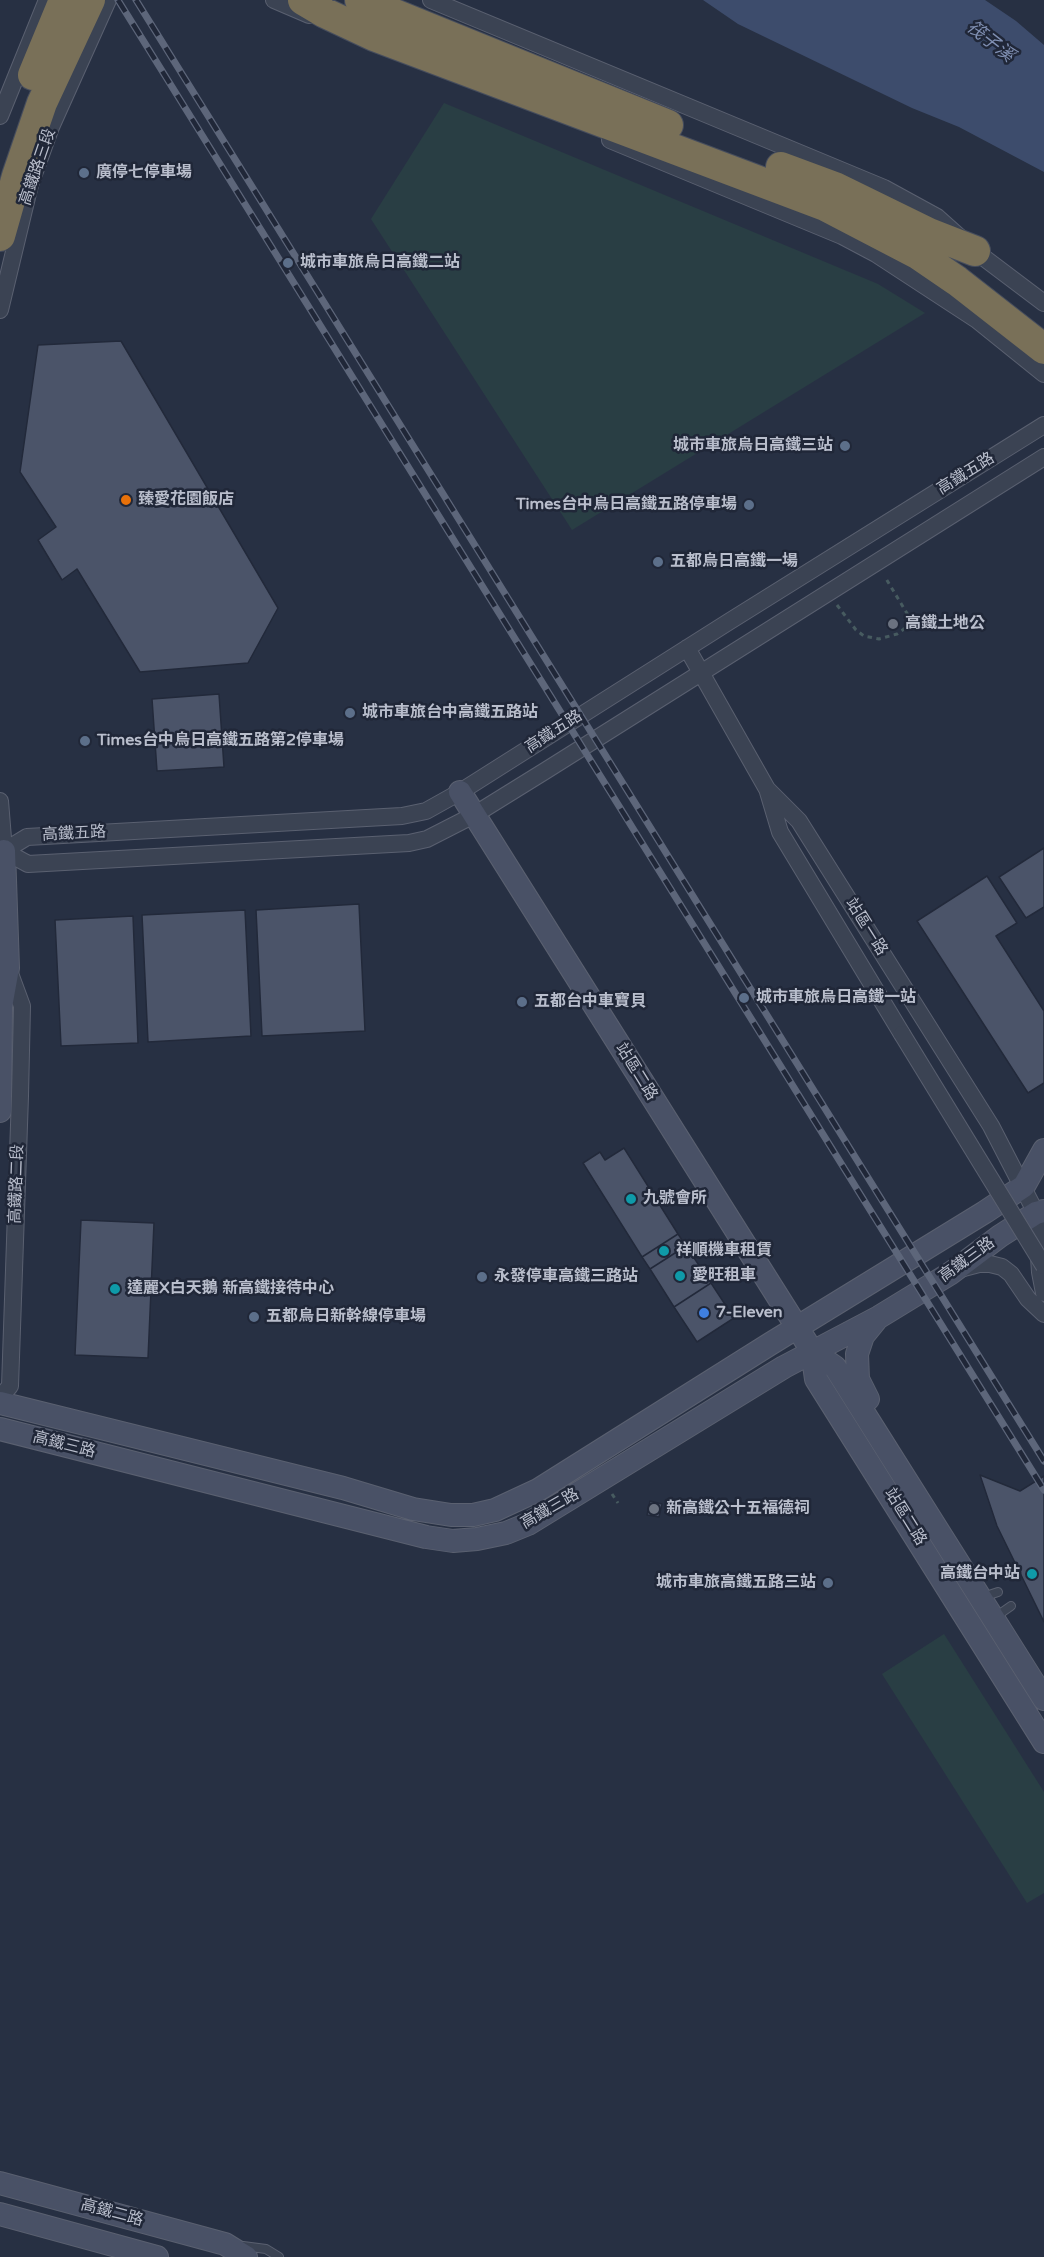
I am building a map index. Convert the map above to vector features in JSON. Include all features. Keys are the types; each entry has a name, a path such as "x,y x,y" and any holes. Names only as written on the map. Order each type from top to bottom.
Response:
{"highway":[{"path":"0,167 64,0"},
{"path":"0,236 16,176 42,103 90,0"},
{"path":"303,0 374,36 661,133 835,187 928,233 975,251"},
{"path":"360,0 825,206 919,255 957,281 1044,349"}],"street":[{"path":"0,116 47,0"},
{"name":"高鐵路三段","path":"0,310 30,185 51,127 108,0"},
{"name":"高鐵路三段","path":"94,30 122,0"},
{"path":"274,0 842,236 876,254 977,320 1044,374"},
{"path":"431,0 884,188 937,217 975,251 1044,303"},
{"name":"高鐵五路","path":"2,851 27,837 402,816 426,811 460,792 1044,425"},
{"name":"高鐵五路","path":"2,851 28,864 409,843 427,839 474,814 1044,458"},
{"name":"站區一路","path":"687,648 767,789 799,821 991,1126 1024,1186 1042,1213 1040,1272 1044,1293"},
{"path":"767,789 780,832 1044,1266"},
{"name":"站區二路","path":"460,792 797,1327 812,1352 816,1379 1044,1742"},
{"path":"0,801 2,851"},
{"name":"高鐵路二段","path":"0,1111 1,1007 8,968 2,851"},
{"name":"高鐵路二段","path":"0,1400 10,1386 20,1085 21,1006 8,968"},
{"name":"高鐵三路","path":"1024,1186 1044,1150"},
{"name":"高鐵三路","path":"0,1400 335,1486 413,1509 451,1515 473,1515 495,1510 538,1490 1044,1174"},
{"name":"高鐵三路","path":"0,1429 426,1538 453,1541 506,1533 528,1524 812,1352 879,1317 951,1273 990,1243 1042,1213"},
{"path":"951,1273 979,1264 1002,1267 1011,1274 1028,1299 1044,1314"},
{"path":"879,1317 863,1336 859,1345 856,1370 884,1444"},
{"name":"站區二路","path":"812,1352 835,1367 1044,1699"},
{"name":"高鐵二路","path":"0,2182 225,2244 246,2257"},
{"name":"高鐵二路","path":"0,2214 158,2257"}],"lane":[{"path":"975,1590 986,1596 998,1592"},
{"path":"1003,1633 999,1619 1005,1609 1011,1606"},
{"name":"高鐵二路","path":"225,2244 266,2249 279,2257"}],"path":[{"path":"837,605 856,630 864,636 879,639 897,634 904,629 908,615 884,575"},
{"path":"612,1494 618,1503"}],"green space":[{"path":"444,103 878,284 925,313 572,530 371,219"},
{"path":"944,1634 1044,1792 1044,1893 1027,1903 882,1674"}],"water":[{"name":"筏子溪","path":"703,0 985,0 1016,21 1044,45 1044,172 959,127 912,108 738,24"}],"building":[{"name":"臻愛花園飯店","path":"121,341 278,608 248,663 140,672 77,569 62,580 38,540 56,527 20,472 38,345"},
{"path":"219,694 224,767 157,771 152,699"},
{"path":"1044,848 1044,907 1026,918 999,877"},
{"path":"987,876 1017,923 996,936 1044,1011 1044,1083 1028,1093 917,921"},
{"path":"359,904 365,1031 262,1036 256,910"},
{"path":"245,910 251,1036 148,1042 142,915"},
{"path":"133,916 138,1043 61,1046 55,920"},
{"name":"九號會所","path":"624,1148 678,1234 642,1257 583,1163 600,1152 605,1160"},
{"name":"達麗X白天鵝 新高鐵接待中心","path":"81,1220 154,1223 148,1358 75,1355"},
{"name":"祥順機車租賃","path":"678,1234 686,1246 650,1269 642,1257"},
{"name":"愛旺租車","path":"686,1246 711,1283 674,1307 650,1269"},
{"name":"7-Eleven","path":"711,1283 734,1318 697,1342 674,1307"},
{"name":"高鐵台中站","path":"980,1475 1020,1491 1044,1476 1044,1622 997,1526"},
{"name":"新高鐵公十五福德祠","path":"650,1501 662,1504 659,1517 647,1515"}],"railway":[{"path":"118,0 1044,1490"},
{"path":"136,0 1044,1461"}],"place":[{"name":"廣停七停車場","path":"84,173"},
{"name":"城市車旅烏日高鐵二站","path":"288,263"},
{"name":"城市車旅烏日高鐵三站","path":"845,446"},
{"name":"臻愛花園飯店","path":"126,500"},
{"name":"Times台中烏日高鐵五路停車場","path":"749,505"},
{"name":"五都烏日高鐵一場","path":"658,562"},
{"name":"高鐵土地公","path":"893,624"},
{"name":"城市車旅台中高鐵五路站","path":"350,713"},
{"name":"Times台中烏日高鐵五路第2停車場","path":"85,741"},
{"name":"城市車旅烏日高鐵一站","path":"744,998"},
{"name":"五都台中車寶貝","path":"522,1002"},
{"name":"九號會所","path":"631,1199"},
{"name":"祥順機車租賃","path":"664,1251"},
{"name":"愛旺租車","path":"680,1276"},
{"name":"永發停車高鐵三路站","path":"482,1277"},
{"name":"達麗X白天鵝 新高鐵接待中心","path":"115,1289"},
{"name":"7-Eleven","path":"704,1313"},
{"name":"五都烏日新幹線停車場","path":"254,1317"},
{"name":"新高鐵公十五福德祠","path":"654,1509"},
{"name":"高鐵台中站","path":"1032,1574"},
{"name":"城市車旅高鐵五路三站","path":"828,1583"}]}
